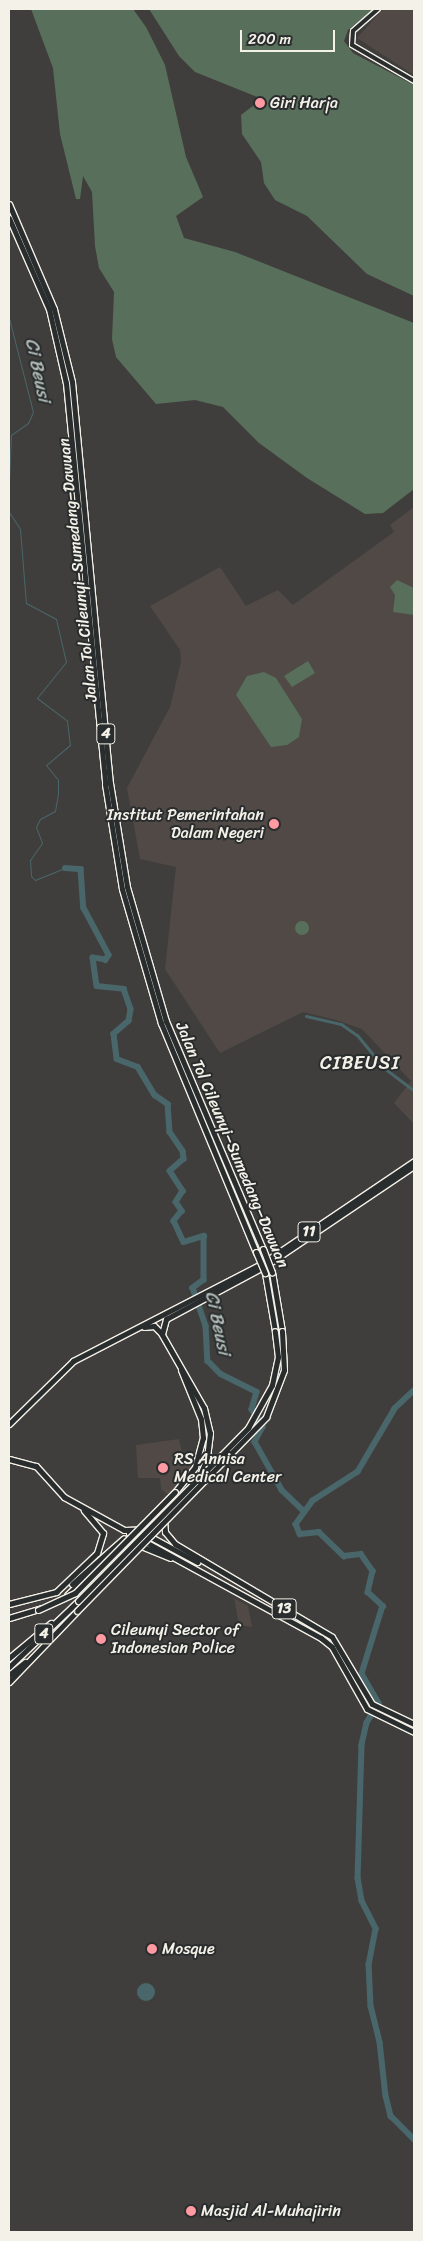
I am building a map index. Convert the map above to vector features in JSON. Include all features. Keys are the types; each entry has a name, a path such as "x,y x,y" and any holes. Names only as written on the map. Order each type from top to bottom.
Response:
{"highway":[{"name":"Jalan Tol Cileunyi–Sumedang–Dawuan","path":"9,204 54,308 72,382 110,783 127,887 166,1021 272,1272 282,1331 284,1370 266,1417 78,1611 9,1679"},
{"name":"Jalan Tol Cileunyi–Sumedang–Dawuan","path":"9,218 48,309 66,383 105,784 122,889 161,1023 265,1274 278,1357 272,1385 248,1428 78,1601 9,1667"},
{"name":"11","path":"200,1298 272,1257 414,1161"},
{"name":"11","path":"9,1424 73,1361 265,1266 414,1166"},
{"name":"11","path":"164,1338 164,1320 194,1301"},
{"name":"11","path":"132,1331 152,1326 164,1338"},
{"path":"9,1459 40,1469 60,1494 124,1530 148,1529 168,1513 197,1483 210,1447 206,1414 164,1338"},
{"path":"9,1618 38,1610 71,1597 175,1492 195,1467 203,1438 181,1367"},
{"path":"78,1505 101,1529 103,1541 98,1555"},
{"name":"13","path":"168,1513 163,1527 170,1539 227,1577 336,1640 372,1704 380,1710 414,1724"},
{"path":"101,1529 108,1521"},
{"name":"13","path":"124,1530 327,1642 368,1710 414,1732"},
{"path":"149,1536 227,1577"},
{"path":"9,1605 56,1592 98,1555 124,1538"},
{"path":"38,1610 73,1591 109,1553 132,1543 180,1560"},
{"path":"9,1658 78,1601"}],"main road":[{"path":"378,9 353,31 352,45 414,80"}],"shaded area":[{"path":"383,9 414,9 414,75 357,38"},
{"name":"Institut Pemerintahan Dalam Negeri","path":"414,507 414,1124 394,1103 411,1081 362,1029 303,1012 220,1053 165,969 176,867 140,859 127,788 170,707 181,662 180,650 150,606 220,567 246,606 278,590 293,605 394,532 390,525"},
{"name":"RS Annisa Medical Center","path":"179,1439 182,1453 192,1464 187,1478 170,1496 161,1489 160,1478 138,1478 136,1445"},
{"path":"234,1598 248,1606 252,1627 239,1625"}],"green space":[{"path":"31,9 133,9 146,27 165,65 186,157 203,197 176,216 184,238 235,252 414,323 414,489 383,513 365,514 307,478 259,443 223,407 195,400 156,404 116,357 112,339 114,292 99,268 95,246 92,192 83,176 80,199 76,199 60,134 53,68"},
{"path":"149,9 374,9 348,30 344,41 353,53 414,85 414,296 367,274 307,216 275,200 264,183 261,162 242,134 241,115 262,99 195,72 179,56"},
{"path":"397,580 414,588 414,615 393,612 395,595 390,587"},
{"path":"308,661 315,673 292,687 284,676"},
{"path":"264,672 276,678 302,719 299,737 287,745 271,747 236,695 247,676"},
{"path":"299,921 305,921 309,928 305,935 299,935 295,931 295,925"}],"water":[{"path":"146,1983 152,1986 155,1992 152,1998 146,2001 140,1998 137,1992 140,1986"}],"waterway":[{"name":"Ci Beusi","path":"9,318 33,412 28,423 11,435 9,480"},
{"name":"Ci Beusi","path":"9,512 20,529 26,603 56,619 66,662 37,698 67,721 70,745 46,765 58,780 58,794 55,811 40,819 36,827 42,843 30,860 31,876 35,880 65,868"},
{"name":"Ci Beusi","path":"65,868 81,869 84,908 109,955 106,960 93,958 97,986 124,989 131,1009 129,1021 114,1034 117,1059 138,1067 155,1095 168,1104 170,1132 183,1151 184,1159 170,1171 183,1191 176,1202 182,1211 174,1221 184,1242 204,1236 204,1280 193,1288 206,1326 208,1361 221,1374 257,1392 252,1409 263,1427 255,1442 282,1490 303,1510"},
{"path":"306,1016 341,1024 357,1035 384,1068 414,1091"},
{"path":"414,1391 395,1409 358,1472 313,1501 296,1524 300,1534 319,1532 344,1556 361,1554 373,1571 368,1592 383,1606 362,1674 379,1703 367,1723 362,1745 358,1878 362,1901 376,1929 369,1964 371,2006 380,2042 386,2096 391,2116 414,2139"}],"place":[{"name":"Giri Harja","path":"260,103"},
{"name":"Institut Pemerintahan Dalam Negeri","path":"274,824"},
{"name":"RS Annisa Medical Center","path":"163,1468"},
{"name":"Cileunyi Sector of Indonesian Police","path":"101,1639"},
{"name":"Mosque","path":"152,1949"},
{"name":"Masjid Al-Muhajirin","path":"191,2211"}],"district":[{"name":"CIBEUSI","path":"360,1063"}]}
